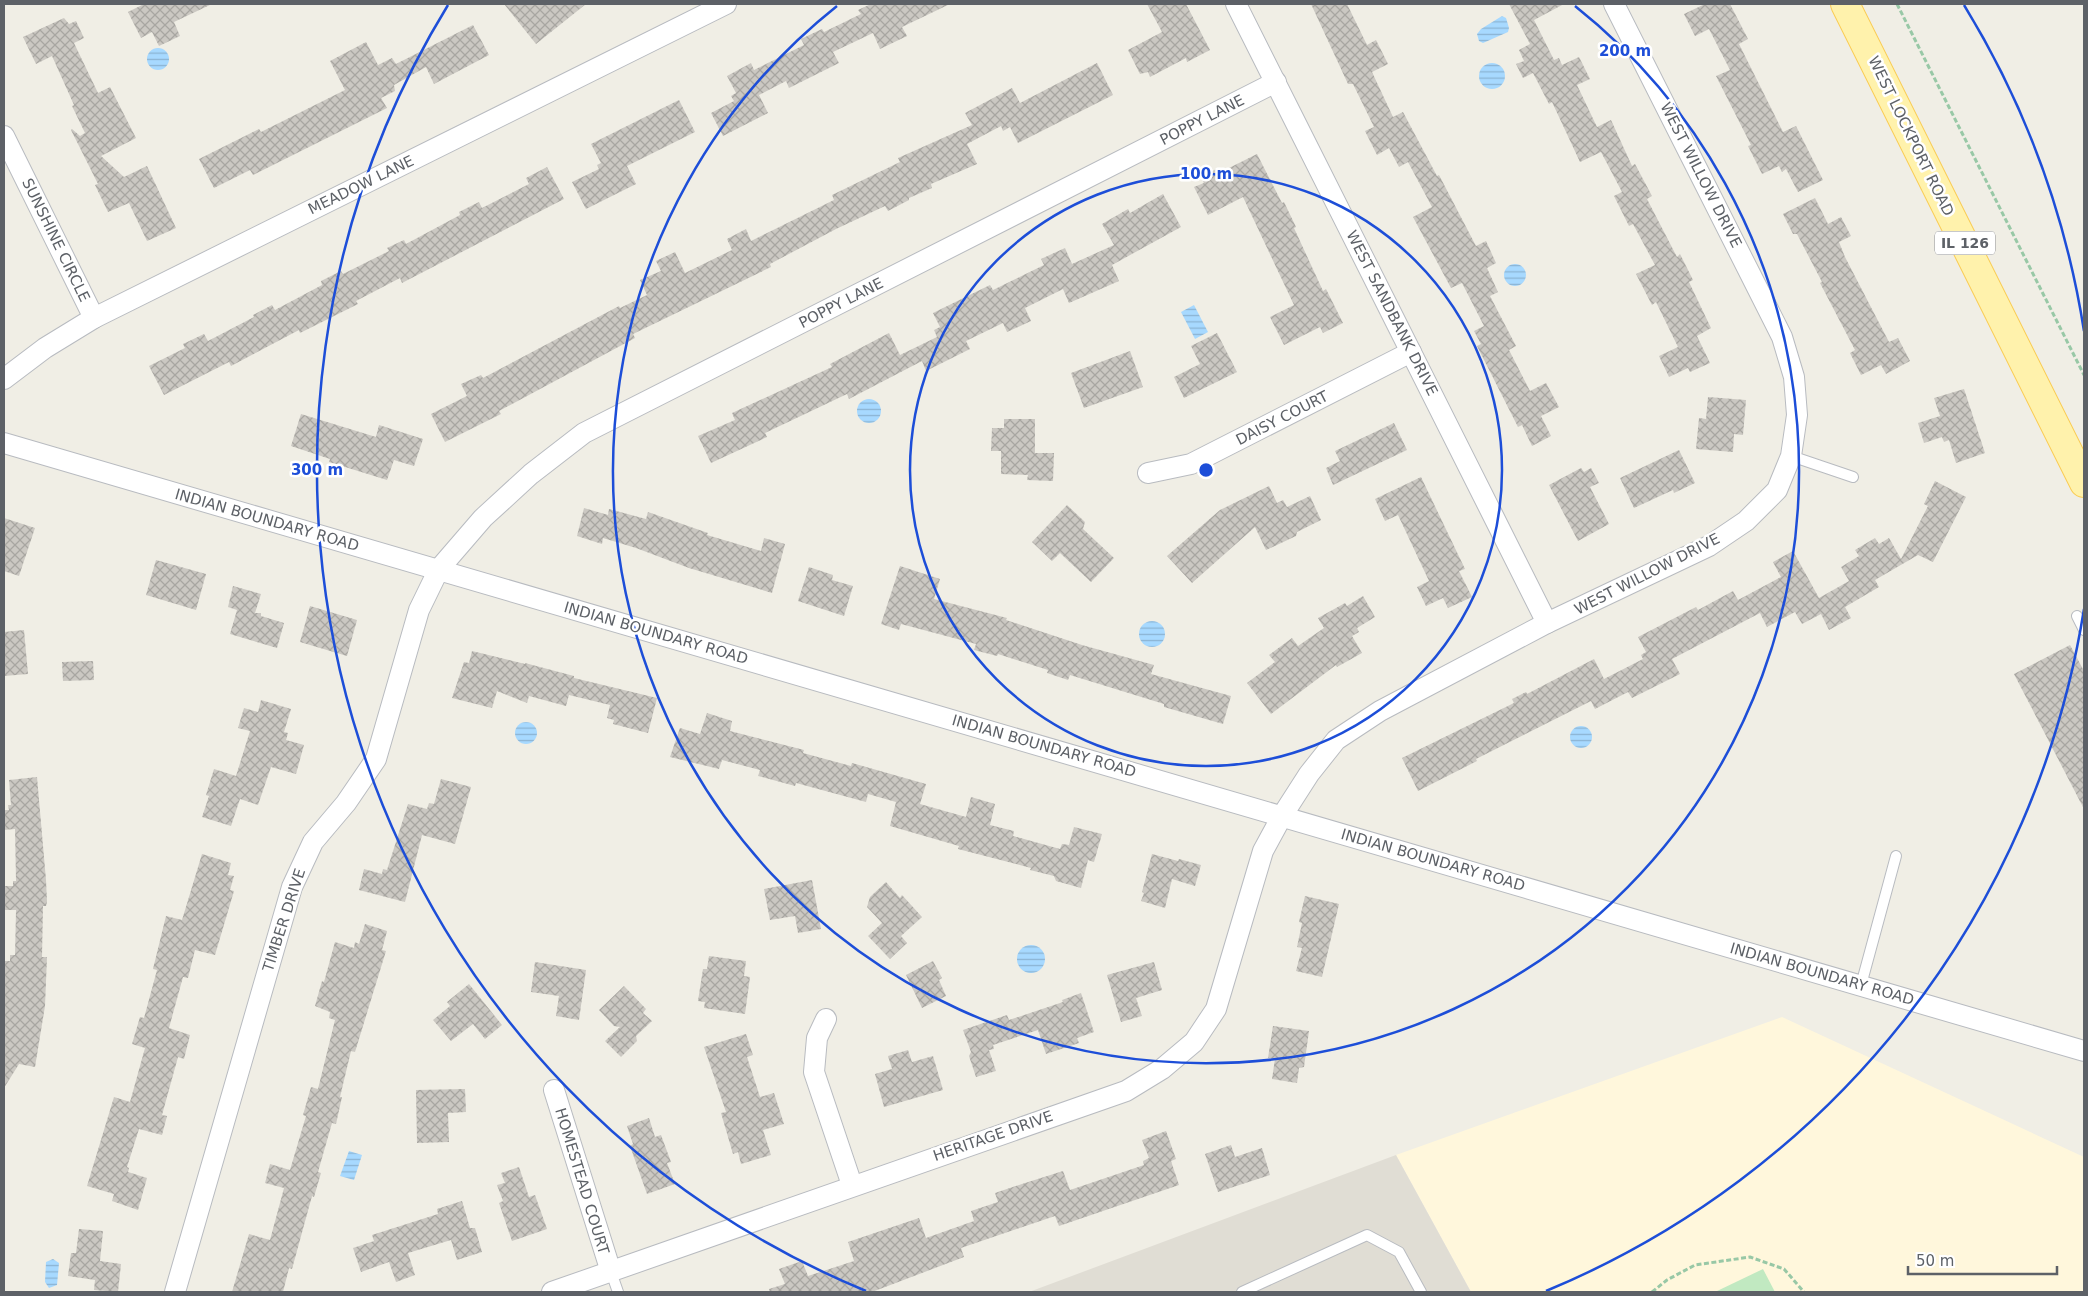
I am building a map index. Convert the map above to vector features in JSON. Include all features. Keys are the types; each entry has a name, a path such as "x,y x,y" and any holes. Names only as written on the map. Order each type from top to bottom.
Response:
{"main road":[{"name":"WEST LOCKPORT ROAD","path":"1845,4 2084,483"}],"street":[{"name":"MEADOW LANE","path":"4,379 45,348 94,318 726,4"},
{"name":"WEST SANDBANK DRIVE","path":"1236,4 1547,623"},
{"name":"WEST WILLOW DRIVE","path":"1282,816 1309,774 1336,740 1380,711 1547,623 1709,546 1746,521 1777,490 1791,456 1797,415 1794,377 1782,336 1614,4"},
{"name":"POPPY LANE","path":"439,570 483,518 531,474 584,433 1276,82"},
{"name":"SUNSHINE CIRCLE","path":"4,136 94,318"},
{"name":"DAISY COURT","path":"1148,473 1190,464 1411,352"},
{"name":"INDIAN BOUNDARY ROAD","path":"4,443 2084,1051"},
{"name":"TIMBER DRIVE","path":"175,1292 292,887 312,842 346,804 376,759 419,610 439,570"},
{"name":"HERITAGE DRIVE","path":"552,1292 1126,1090 1162,1069 1194,1042 1216,1009 1263,851 1282,816"},
{"path":"826,1019 816,1038 814,1072 852,1185"},
{"name":"HOMESTEAD COURT","path":"554,1090 611,1272"}],"lane":[{"path":"1791,456 1853,477"},
{"path":"2077,616 2084,630"},
{"path":"1861,985 1896,856"},
{"path":"1242,1292 1366,1235 1399,1252 1421,1292"},
{"path":"611,1272 618,1292"}],"path":[{"path":"1897,4 2084,375"},
{"path":"1652,1292 1667,1280 1695,1265 1750,1257 1784,1269 1804,1292"}],"shaded area":[{"path":"1782,1017 2084,1157 2084,1292 1471,1292 1396,1155"},
{"path":"1396,1155 1471,1292 1029,1292"}],"green space":[{"path":"1763,1269 1775,1292 1715,1292"}],"water":[{"path":"1502,16 1506,18 1509,28 1508,32 1483,43 1479,41 1477,34 1481,29"},
{"path":"158,48 166,51 169,59 166,67 158,70 150,67 147,59 150,51"},
{"path":"1492,63 1501,67 1505,76 1501,85 1492,89 1483,85 1479,76 1483,67"},
{"path":"1515,264 1523,267 1526,275 1523,283 1515,286 1507,283 1504,275 1507,267"},
{"path":"1194,305 1208,332 1195,339 1181,312"},
{"path":"869,399 877,403 881,411 877,419 869,423 861,419 857,411 861,403"},
{"path":"1152,621 1161,625 1165,634 1161,643 1152,647 1143,643 1139,634 1143,625"},
{"path":"526,722 534,725 537,733 534,741 526,744 518,741 515,733 518,725"},
{"path":"1577,726 1585,726 1592,733 1592,741 1585,748 1577,748 1570,741 1570,733"},
{"path":"1031,945 1041,949 1045,959 1041,969 1031,973 1021,969 1017,959 1021,949"},
{"path":"349,1151 362,1155 354,1180 340,1176"},
{"path":"53,1259 59,1263 57,1285 49,1288 45,1282 46,1262"}],"building":[{"path":"144,4 212,4 174,22 180,36 159,46 152,32 141,38 128,12"},
{"path":"504,4 586,4 536,44"},
{"path":"871,4 950,4 902,27 907,36 880,49 873,33 833,52 839,63 789,88 786,81 759,95 768,113 723,136 711,113 734,101 731,96 736,93 727,76 751,63 754,70 804,45 801,39 822,29 824,32 861,14 858,10"},
{"path":"1147,4 1186,4 1210,50 1187,62 1186,58 1150,77 1148,72 1140,74 1128,50 1162,32"},
{"path":"1311,4 1347,4 1367,45 1376,40 1388,64 1372,72 1393,117 1403,112 1476,246 1486,241 1496,263 1487,268 1498,292 1490,296 1516,346 1509,350 1530,391 1546,383 1559,407 1541,416 1551,436 1532,446 1522,425 1518,427 1477,346 1481,344 1474,331 1484,326 1462,283 1451,288 1413,217 1432,207 1408,162 1399,167 1389,148 1377,155 1365,131 1374,127 1353,84 1348,84"},
{"path":"1509,4 1564,4 1534,20 1554,60 1559,58 1562,65 1579,57 1590,79 1577,85 1597,127 1611,120 1632,166 1635,164 1652,196 1647,199 1677,257 1680,254 1693,280 1689,282 1711,328 1697,336 1710,363 1690,372 1688,368 1669,377 1659,356 1678,347 1656,302 1652,305 1636,274 1655,265 1633,224 1629,226 1614,196 1622,192 1601,152 1580,162 1552,102 1549,104 1533,73 1523,78 1516,64 1524,61 1519,50 1530,44"},
{"path":"1705,4 1730,4 1748,39 1739,44 1783,132 1796,126 1823,180 1798,192 1786,169 1782,172 1779,166 1762,174 1748,146 1751,145 1716,76 1730,70 1709,29 1695,36 1684,14"},
{"path":"64,18 69,24 76,21 84,38 74,43 98,93 110,87 136,138 101,156 124,177 147,166 176,228 147,241 129,203 108,212 95,185 98,184 71,130 80,136 85,133 52,56 36,64 23,37"},
{"path":"473,25 489,55 434,84 426,67 394,85 395,91 381,98 387,108 253,175 250,170 214,188 199,159 259,129 261,132 345,90 330,61 366,42 378,65 392,58 396,64"},
{"path":"1097,63 1113,95 1018,143 1010,127 1003,131 1001,126 967,144 977,164 931,184 932,188 909,198 909,200 888,211 885,206 836,229 770,264 771,267 633,334 635,338 499,411 501,414 445,442 431,414 467,396 461,384 481,375 483,378 619,306 620,308 647,295 640,280 661,271 656,261 675,252 685,273 732,250 727,239 746,229 751,241 834,200 832,195 900,162 898,158 972,125 965,113 1012,88 1020,103"},
{"path":"679,100 695,132 627,166 636,184 586,209 572,182 599,169 597,165 601,163 591,144"},
{"path":"1257,154 1282,203 1284,202 1323,291 1326,289 1343,323 1323,333 1320,327 1284,345 1270,317 1294,305 1243,197 1208,215 1194,187 1204,183 1201,177 1218,168 1221,172"},
{"path":"547,167 564,199 402,283 400,278 356,301 358,304 300,333 299,330 231,366 229,362 164,395 149,366 185,348 183,344 204,334 208,341 254,317 253,315 272,305 275,310 322,285 321,281 341,271 343,274 389,251 387,248 404,240 406,244 460,215 459,212 479,202 482,208 529,184 526,178"},
{"path":"1163,194 1181,227 1112,265 1119,281 1069,303 1063,289 1025,308 1031,321 1007,332 1003,323 966,341 970,349 926,371 922,361 849,399 847,394 765,433 767,437 711,463 698,436 735,420 732,413 832,367 830,364 889,333 900,355 937,337 934,330 940,327 933,313 990,285 993,290 1044,265 1041,259 1065,248 1072,264 1114,245 1102,224 1128,209 1130,213"},
{"path":"1815,198 1828,224 1841,217 1851,236 1839,242 1845,257 1889,342 1898,338 1910,361 1886,374 1881,365 1861,375 1850,353 1855,350 1797,234 1793,234 1783,214"},
{"path":"1217,333 1237,372 1184,398 1174,377 1200,364 1191,346"},
{"path":"1130,351 1143,387 1084,408 1071,373"},
{"path":"1964,389 1985,453 1956,463 1949,440 1944,442 1942,437 1924,443 1918,423 1940,416 1934,398"},
{"path":"1708,397 1746,400 1743,435 1734,434 1733,452 1696,449 1699,418 1706,419"},
{"path":"301,414 376,437 379,425 423,439 414,466 394,460 387,480 329,462 330,459 291,446"},
{"path":"1004,419 1035,419 1035,453 1054,453 1053,481 1027,480 1028,475 1001,474 1001,451 991,451 992,428 1004,428"},
{"path":"1394,423 1407,450 1333,485 1326,468 1340,461 1335,451"},
{"path":"1679,450 1695,483 1674,493 1673,490 1634,508 1620,478"},
{"path":"1581,468 1584,472 1591,468 1599,483 1590,487 1609,524 1578,541 1549,485"},
{"path":"1421,477 1465,569 1459,571 1472,597 1448,608 1443,598 1426,606 1417,587 1429,581 1398,515 1385,521 1375,499"},
{"path":"1935,481 1966,497 1933,562 1918,555 1875,580 1879,587 1845,607 1851,618 1829,630 1821,614 1802,624 1795,612 1767,627 1760,613 1672,659 1680,674 1632,698 1628,692 1595,709 1591,701 1476,759 1477,761 1418,791 1402,758 1514,703 1512,699 1526,692 1527,694 1594,659 1604,679 1643,659 1641,655 1646,652 1638,637 1696,607 1698,610 1733,591 1738,600 1781,577 1773,562 1793,551 1819,598 1849,581 1841,567 1859,556 1855,550 1875,538 1879,544 1889,538 1901,559 1928,506 1924,504"},
{"path":"1269,486 1277,503 1283,500 1287,507 1310,496 1321,520 1297,532 1296,536 1266,550 1255,527 1192,583 1167,556 1220,510"},
{"path":"1067,505 1085,522 1083,529 1114,558 1091,582 1060,553 1052,561 1032,542"},
{"path":"584,508 608,515 609,509 646,519 648,512 708,533 707,535 761,551 764,538 785,544 772,593 689,568 603,538 602,544 577,536"},
{"path":"4,518 35,528 19,576 4,571"},
{"path":"156,560 206,574 196,610 146,595"},
{"path":"900,566 940,579 934,599 1007,618 1006,620 1082,645 1154,665 1151,674 1231,696 1223,724 1164,707 1164,704 1070,675 1068,680 1047,673 1048,670 998,654 997,656 974,650 976,644 901,624 899,630 881,624"},
{"path":"809,567 833,575 832,580 853,586 844,616 798,601"},
{"path":"233,586 261,594 255,613 261,613 261,616 284,623 277,648 230,634 237,610 228,607"},
{"path":"1363,596 1375,617 1357,628 1359,632 1352,636 1362,653 1337,667 1336,665 1271,714 1247,683 1275,662 1269,655 1292,638 1298,646 1324,628 1318,618 1345,603 1347,606"},
{"path":"310,606 357,620 347,656 300,642"},
{"path":"24,630 28,674 4,676 4,632"},
{"path":"2070,645 2084,671 2084,809 2014,674"},
{"path":"472,651 657,698 648,733 613,724 614,720 607,718 610,705 569,695 566,706 529,696 527,703 497,691 492,708 452,698 464,662 469,663"},
{"path":"93,661 94,680 63,681 62,662"},
{"path":"261,700 291,709 284,732 288,733 286,740 304,745 296,774 271,767 258,805 240,799 231,826 202,817 209,796 206,795 214,769 236,776 250,731 238,728 244,708 258,712"},
{"path":"707,713 732,721 730,731 804,750 803,753 851,766 852,763 926,784 920,804 966,817 971,797 995,804 990,825 1014,831 1013,836 1060,849 1062,844 1069,845 1074,827 1102,834 1094,862 1088,860 1081,888 1056,881 1054,876 1030,870 1031,868 958,849 959,846 890,826 896,802 868,794 866,802 796,783 795,786 758,776 760,770 722,760 719,769 670,757 680,728 700,734"},
{"path":"37,777 47,902 46,906 43,906 42,957 47,957 45,1006 35,1067 19,1064 4,1088 4,961 10,961 10,955 15,955 16,910 4,910 4,886 13,886 13,881 16,881 15,829 4,830 4,810 9,810 8,805 11,805 9,780"},
{"path":"441,779 471,787 455,844 422,835 405,902 359,890 364,869 382,874 383,869 387,870 408,804 427,809 429,803 434,804"},
{"path":"202,854 231,863 228,875 234,876 230,890 234,891 215,955 195,950 188,978 183,977 169,1028 190,1035 184,1059 178,1057 162,1115 167,1116 162,1135 139,1129 127,1167 129,1168 128,1172 147,1178 138,1210 112,1201 114,1194 87,1186 114,1097 130,1102 145,1048 132,1044 140,1017 144,1018 157,970 153,969 166,916 182,920"},
{"path":"1152,854 1201,865 1195,886 1172,879 1165,908 1141,901"},
{"path":"812,880 821,929 798,933 795,916 770,920 764,889"},
{"path":"886,882 900,898 902,895 922,917 901,936 907,943 890,959 868,936 882,923 867,907 870,897"},
{"path":"1305,896 1339,904 1322,977 1296,971 1302,948 1297,947 1302,923 1299,922"},
{"path":"365,924 387,931 382,950 386,951 355,1052 351,1051 340,1097 342,1097 336,1124 332,1123 318,1172 321,1173 314,1197 312,1196 292,1269 289,1268 283,1292 232,1292 249,1234 270,1240 284,1188 265,1183 270,1164 290,1170 306,1116 303,1115 311,1087 318,1089 335,1020 329,1018 330,1012 315,1006 335,942 354,948 355,942 359,944"},
{"path":"709,956 746,961 744,976 750,977 745,1014 704,1008 705,1002 698,1001 703,969 707,969"},
{"path":"933,961 942,978 939,980 946,996 922,1008 906,975"},
{"path":"535,962 586,970 579,1020 556,1016 559,996 531,992"},
{"path":"1154,962 1162,990 1136,998 1142,1016 1121,1022 1107,975"},
{"path":"469,984 502,1025 485,1039 473,1024 451,1041 433,1020 450,1006 447,1002"},
{"path":"624,986 646,1009 643,1013 652,1021 636,1036 637,1041 621,1057 605,1041 620,1027 614,1026 599,1010"},
{"path":"1081,993 1094,1032 1077,1038 1079,1043 1046,1054 1038,1030 993,1045 994,1049 989,1050 996,1071 976,1077 969,1056 971,1052 963,1030 1007,1015 1009,1020 1063,1002 1062,1000"},
{"path":"1273,1026 1309,1031 1304,1067 1299,1068 1297,1083 1272,1079 1275,1059 1268,1058"},
{"path":"746,1034 753,1055 747,1057 760,1097 774,1093 784,1124 763,1130 771,1155 741,1164 738,1152 733,1154 721,1113 726,1112 704,1047"},
{"path":"908,1050 912,1062 933,1056 943,1090 884,1107 875,1074 892,1069 888,1056"},
{"path":"465,1089 466,1112 448,1113 449,1142 417,1143 416,1090"},
{"path":"649,1118 655,1137 661,1135 671,1162 667,1163 675,1184 647,1194 630,1146 633,1144 627,1126"},
{"path":"1166,1131 1176,1159 1171,1161 1179,1185 1059,1226 1055,1216 961,1248 964,1257 872,1292 770,1292 769,1289 785,1284 779,1269 802,1261 808,1276 854,1261 848,1242 919,1218 926,1238 974,1221 971,1211 998,1202 995,1193 1063,1171 1070,1190 1144,1165 1143,1161 1149,1158 1142,1140"},
{"path":"1231,1145 1235,1157 1262,1148 1270,1175 1218,1192 1205,1154"},
{"path":"519,1167 529,1197 535,1195 547,1229 512,1241 499,1203 503,1201 497,1185 505,1183 501,1173"},
{"path":"462,1201 470,1228 475,1228 482,1252 457,1260 451,1240 408,1253 415,1275 396,1282 389,1262 361,1272 353,1248 374,1241 372,1235 438,1214 437,1209"},
{"path":"79,1229 103,1231 100,1261 121,1264 118,1292 94,1290 95,1280 68,1276 71,1253 76,1253"}]}
